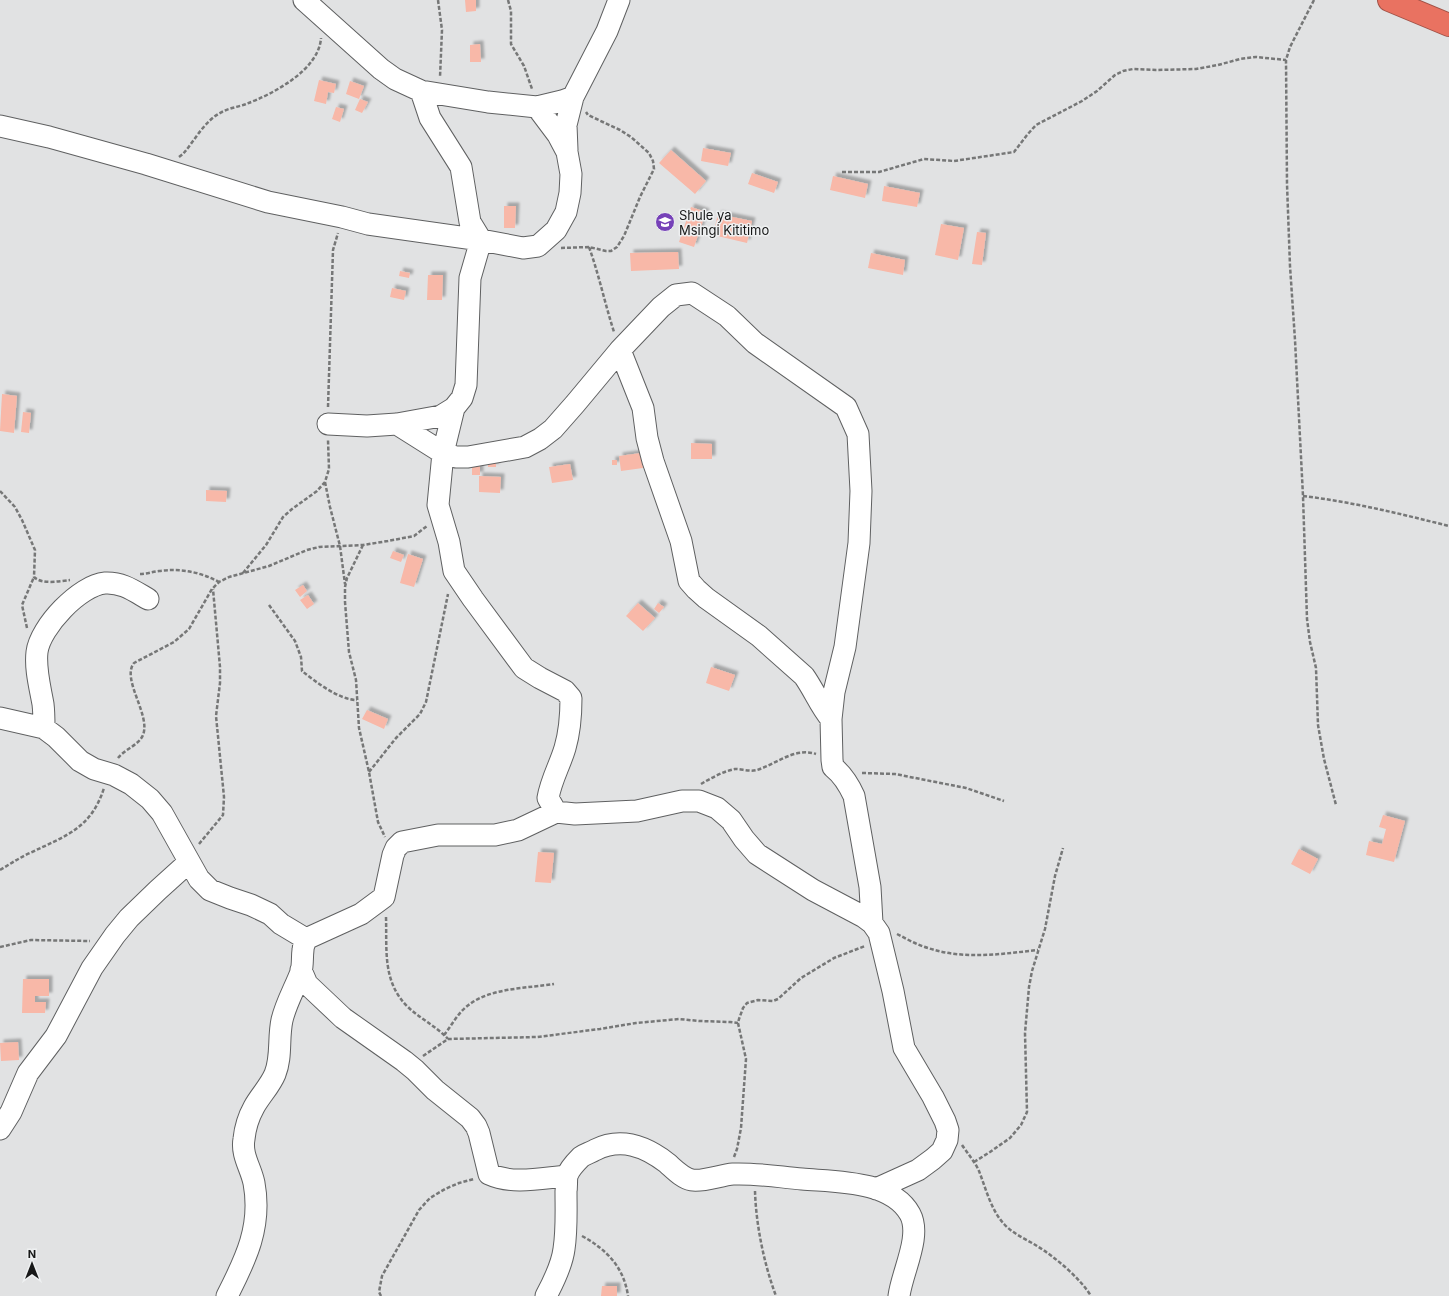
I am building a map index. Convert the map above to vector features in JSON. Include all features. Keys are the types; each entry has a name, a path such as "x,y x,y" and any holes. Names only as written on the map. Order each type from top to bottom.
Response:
{"highway":[{"path":"1389,0 1449,25"}],"street":[{"path":"304,0 380,69 395,79 430,93 501,104 537,107 573,97"},
{"path":"0,126 49,137 160,168 268,202 342,217 368,224 481,240 523,248 538,246 556,230 566,212 570,193 571,174 567,152 566,125 573,97 607,31 619,0"},
{"path":"328,424 367,426 397,424 441,416 454,408 462,398 466,385 470,278 481,240 470,222 461,167 430,118 430,93"},
{"path":"537,107 558,135 567,152"},
{"path":"397,424 443,453 456,457 468,457 526,447 553,429 620,350 661,307 676,295 692,293 726,316 755,343 846,407 858,434 861,492 860,525 850,617 845,647 834,692 831,719 832,760 836,770 849,784 854,796 876,929 893,990 898,1024 904,1048 937,1104 946,1121 948,1130 947,1140 942,1150 933,1159 918,1170 876,1189"},
{"path":"620,350 643,408 647,438 653,461 681,541 689,582 706,598 759,636 804,676 831,719"},
{"path":"454,408 443,453 438,505 449,542 454,571 524,668 565,691 571,698 569,731 565,748 555,772 548,798 556,812"},
{"path":"44,728 43,705 36,654 44,633 61,610 80,595 104,583 118,584 130,588 148,599"},
{"path":"0,718 44,728 56,737 80,761 94,769 114,775 131,784 150,799 162,813 199,879 210,890 251,904 270,914 281,924 306,939"},
{"path":"306,939 360,914 384,897 393,855 396,848 402,842 414,838 438,835 495,834 518,830 556,812 575,814 637,811 682,801 699,801 717,808 731,820 744,839 757,854 876,929"},
{"path":"0,1130 14,1106 28,1073 56,1036 92,968 110,942 129,918 189,862"},
{"path":"228,1296 244,1263 252,1241 256,1218 255,1192 252,1173 243,1154 244,1139 253,1108 272,1082 278,1064 282,1021 290,996 301,970 306,939"},
{"path":"301,970 308,984 343,1018 404,1061 435,1090 460,1109 476,1126 489,1174 498,1178 526,1180 567,1176"},
{"path":"546,1296 562,1261 566,1228 567,1176 574,1165 583,1156 614,1144 632,1144 648,1150 685,1177 693,1180 721,1175 756,1173 846,1182 876,1189 892,1197 910,1214 914,1232 899,1296"}],"path":[{"path":"430,93 442,30 438,0"},
{"path":"508,0 511,11 511,44 529,78 537,107"},
{"path":"1314,0 1293,40 1286,60 1287,184 1290,266 1296,340 1307,619 1310,642 1316,668 1318,725 1336,805"},
{"path":"160,168 183,154 208,123 222,112 246,104 271,93 306,68 316,57 321,44 323,18"},
{"path":"842,172 880,172 924,159 954,161 972,157 1014,152 1036,125 1082,101 1097,91 1115,75 1123,71 1133,69 1196,69 1256,57 1286,60"},
{"path":"538,246 566,248 589,247 611,251 620,244 654,169 653,161 649,153 641,145 620,130 588,115 573,97"},
{"path":"243,574 266,545 283,517 317,492 325,482 329,469 328,401 333,250 342,217"},
{"path":"589,247 598,272 606,306 620,350"},
{"path":"325,482 340,546 345,587 349,652 356,680 359,728 378,822 393,855"},
{"path":"0,491 15,508 35,550 34,577 22,604 26,627 38,646"},
{"path":"1303,496 1369,506 1449,526"},
{"path":"0,870 28,854 57,841 81,825 96,808 104,788 114,775 113,765 123,752 138,743 144,731 142,712 131,676 132,666 174,642 189,629 212,588 219,582 230,577 269,566 308,550 320,547 363,545 414,536 426,528 438,505"},
{"path":"345,587 347,578 363,545"},
{"path":"138,575 160,571 184,571 205,575 219,582"},
{"path":"369,772 392,742 420,714 426,702 454,571"},
{"path":"34,577 37,580 42,581 77,580"},
{"path":"189,862 194,850 223,816 224,797 216,716 220,682 220,666 212,588"},
{"path":"269,604 295,641 301,657 302,671 314,680 340,695 350,700 357,700"},
{"path":"682,801 692,790 720,774 736,769 756,770 782,758 802,752 813,753 821,756 836,770 895,774 966,788 1004,801"},
{"path":"974,1162 1010,1138 1021,1125 1027,1112 1025,1033 1026,1011 1032,971 1045,929 1055,876 1063,848"},
{"path":"384,897 386,963 390,980 398,995 409,1008 448,1039"},
{"path":"721,1175 729,1167 737,1149 741,1128 746,1059 738,1023 743,1008 747,1003 758,1000 773,1001 778,999 801,978 834,958 876,929 894,932 927,948 953,954 990,956 1038,950"},
{"path":"0,947 31,940 110,942"},
{"path":"444,1035 469,1004 480,998 500,992 554,984"},
{"path":"404,1061 417,1059 425,1055 448,1039 537,1037 636,1023 679,1019 705,1022 738,1023"},
{"path":"948,1130 958,1139 974,1162 993,1206 1004,1224 1019,1236 1039,1247 1062,1265 1084,1286 1091,1296"},
{"path":"756,1173 756,1209 763,1253 776,1296"},
{"path":"381,1296 379,1292 382,1276 419,1210 430,1198 445,1189 458,1183 489,1174"},
{"path":"566,1228 584,1237 602,1250 614,1262 623,1274 628,1296"}],"building":[{"path":"465,0 476,0 476,11 466,12"},
{"path":"480,44 481,62 470,62 470,45"},
{"path":"319,80 336,84 334,93 328,92 326,104 314,101"},
{"path":"350,81 364,86 359,99 346,94"},
{"path":"360,99 368,102 362,113 355,110"},
{"path":"336,107 344,109 340,122 332,119"},
{"path":"703,148 731,153 728,166 701,161"},
{"path":"671,150 706,181 695,194 659,163"},
{"path":"752,173 778,182 774,193 748,184"},
{"path":"833,176 868,184 865,198 830,190"},
{"path":"884,186 920,193 917,207 882,201"},
{"path":"504,206 516,206 515,228 504,228"},
{"path":"691,207 706,212 694,247 679,242"},
{"path":"718,214 752,221 747,243 713,235"},
{"path":"941,224 964,228 958,260 935,255"},
{"path":"977,232 986,233 982,265 972,264"},
{"path":"678,252 679,269 631,271 630,253"},
{"path":"871,253 905,260 903,275 868,268"},
{"path":"400,271 410,273 409,278 399,276"},
{"path":"428,275 443,275 442,300 427,300"},
{"path":"392,288 406,291 404,300 390,297"},
{"path":"2,394 17,396 14,433 0,431"},
{"path":"23,412 31,413 29,433 21,432"},
{"path":"691,443 712,444 712,459 691,459"},
{"path":"641,453 643,468 621,471 619,456"},
{"path":"612,460 617,460 617,465 612,465"},
{"path":"488,462 496,462 496,467 488,467"},
{"path":"570,464 573,480 552,483 549,467"},
{"path":"472,465 480,465 480,475 472,475"},
{"path":"479,476 501,477 500,493 479,492"},
{"path":"206,490 227,491 226,502 206,501"},
{"path":"393,551 404,555 401,562 390,558"},
{"path":"408,554 423,559 414,587 400,583"},
{"path":"303,585 307,591 300,597 295,590"},
{"path":"308,595 314,604 307,609 300,600"},
{"path":"638,603 655,618 643,631 626,616"},
{"path":"658,603 664,607 659,613 654,609"},
{"path":"711,667 735,675 729,691 706,683"},
{"path":"367,710 388,719 384,729 362,719"},
{"path":"1383,815 1405,821 1394,862 1366,855 1369,841 1382,844 1386,829 1379,827"},
{"path":"1299,849 1318,859 1310,874 1291,864"},
{"path":"538,852 554,853 551,883 535,882"},
{"path":"23,979 49,979 49,996 35,996 35,1002 46,1002 45,1013 22,1013"},
{"path":"18,1042 19,1060 1,1061 0,1043"},
{"path":"602,1286 617,1286 617,1296 601,1296"}],"place":[{"name":"Shule ya Msingi Kititimo","path":"665,222"}]}
